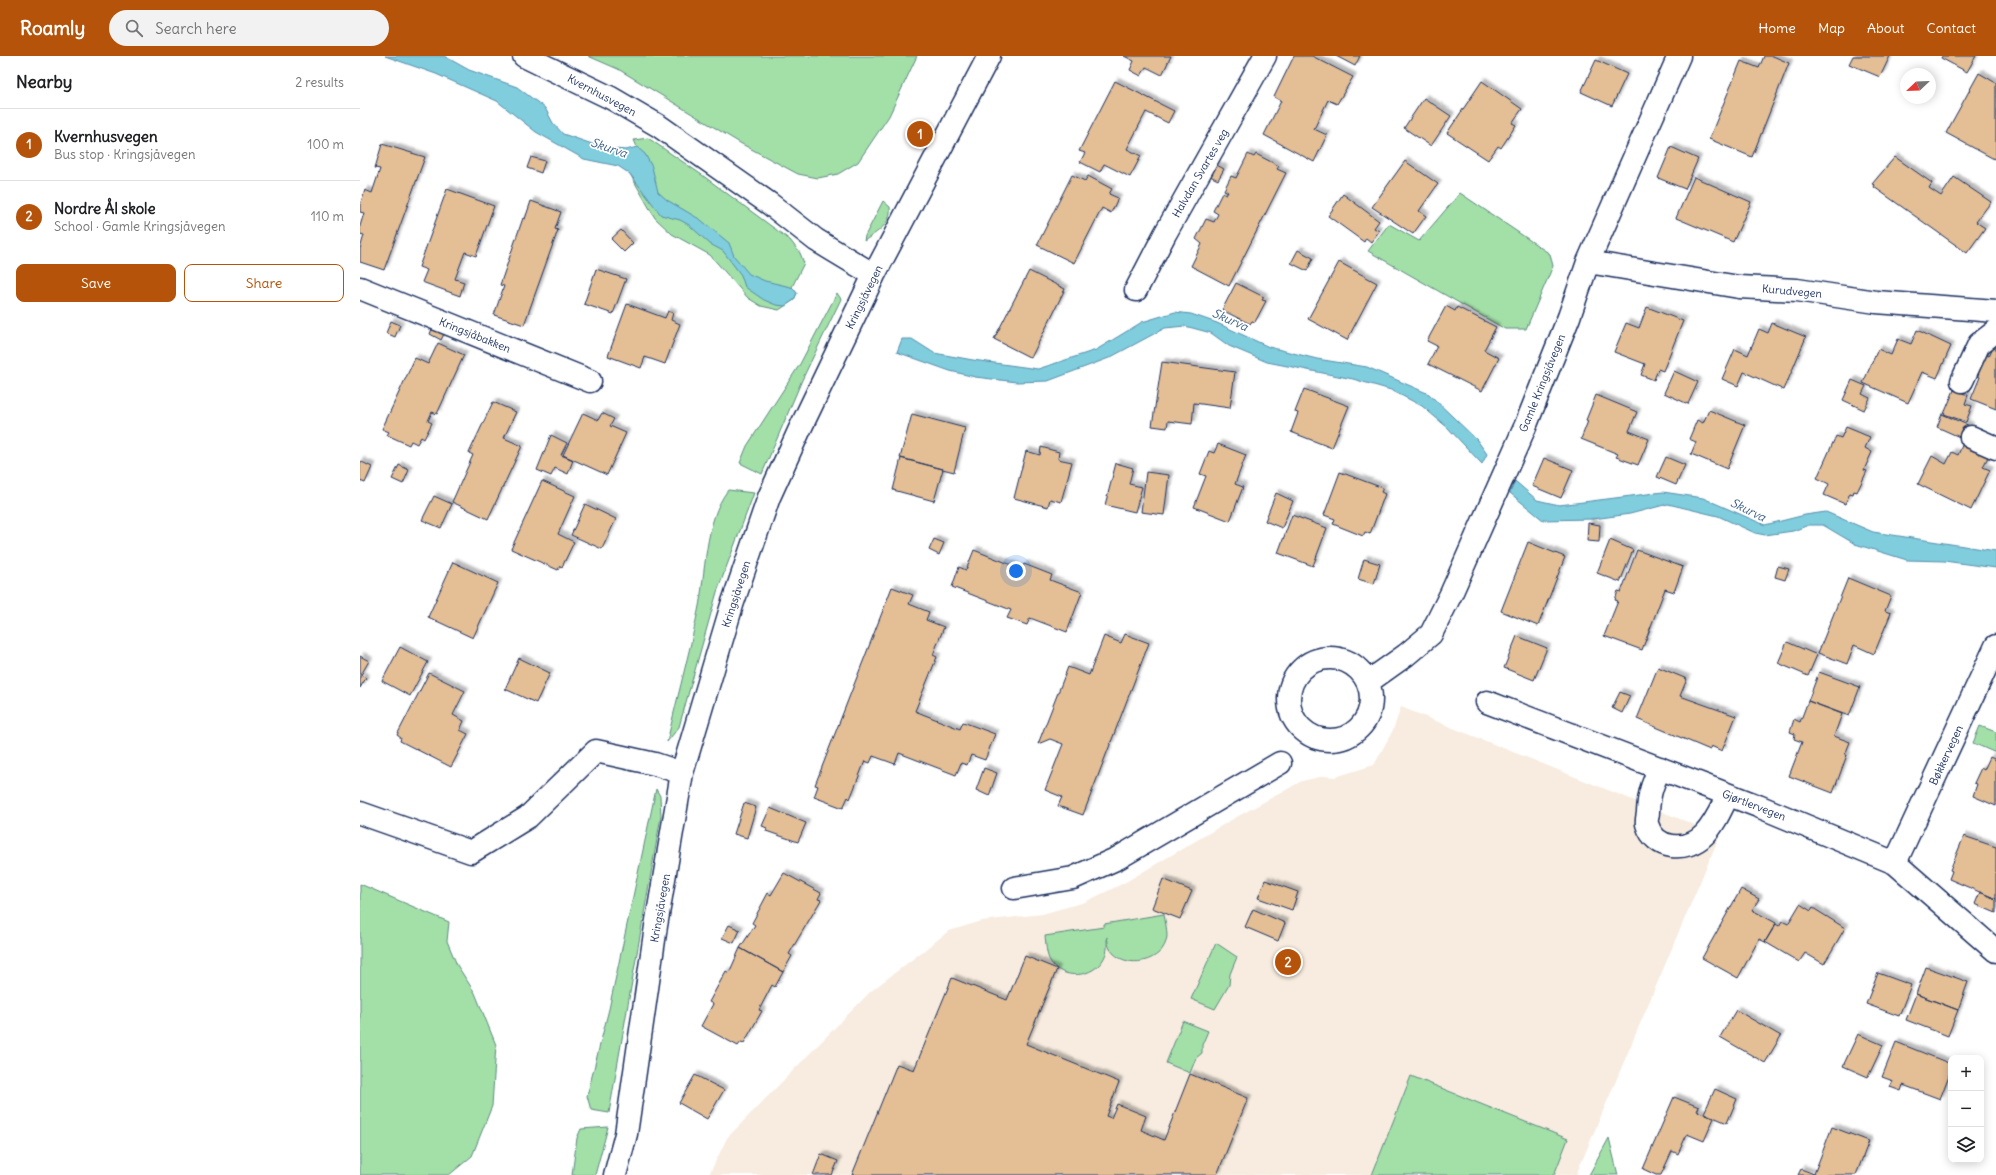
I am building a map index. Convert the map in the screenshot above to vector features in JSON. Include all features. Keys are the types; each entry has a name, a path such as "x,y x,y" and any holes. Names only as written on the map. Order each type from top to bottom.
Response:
{"street":[{"name":"Kvernhusvegen","path":"524,56 611,98 659,126 770,204 816,240 874,275"},
{"name":"Kringsjåvegen","path":"615,1175 626,1134 656,926 682,773 732,605 769,498 874,275 989,56"},
{"name":"Halvdan Svartes veg","path":"1136,290 1165,234 1265,56"},
{"name":"Gamle Kringsjåvegen","path":"1368,682 1406,655 1431,634 1454,588 1525,427 1569,317 1588,262 1679,56"},
{"name":"Kurudvegen","path":"1588,262 1739,287 1797,290 1876,302 1996,311"},
{"name":"Kringsjåbakken","path":"360,288 590,381"},
{"path":"1962,381 1979,344 1996,331"},
{"path":"1971,437 1996,448"},
{"name":"Bøkkervegen","path":"1895,863 1996,646"},
{"name":"Gjørtlervegen","path":"1487,702 1660,768 1895,863 1996,952"},
{"path":"360,813 471,852 528,817 596,752 655,764 682,773"},
{"path":"1014,888 1073,878 1118,858 1280,764"},
{"path":"1660,768 1649,793 1647,824 1656,839 1671,847 1687,846 1704,835 1717,817 1728,795"}],"shaded area":[{"path":"1401,707 1720,835 1576,1175 709,1175 727,1138 870,992 949,931 982,921 1042,914 1085,902 1124,883 1233,819 1302,781 1324,776 1335,777 1374,765 1393,730"}],"green space":[{"path":"588,56 917,56 889,116 858,162 838,174 818,178 798,174 740,143 618,69"},
{"path":"648,138 702,175 790,240 800,253 804,263 792,287 797,293 794,300 779,310 761,306 748,298 710,255 672,234 655,218 630,174 637,147 634,140"},
{"path":"1460,193 1550,254 1553,266 1526,329 1505,329 1368,251 1389,224 1419,241"},
{"path":"883,201 890,207 889,218 883,227 864,241 865,236"},
{"path":"837,293 841,299 802,380 762,474 740,463 747,446 800,364"},
{"path":"728,490 754,493 717,592 679,727 667,742 698,611 710,532 720,503"},
{"path":"1980,726 1996,732 1996,753 1973,743"},
{"path":"656,789 660,796 661,816 609,1113 591,1110 587,1096 609,1009"},
{"path":"360,884 449,922 447,941 457,965 475,993 496,1045 492,1106 472,1156 449,1175 360,1175"},
{"path":"1164,914 1167,936 1165,945 1159,953 1152,958 1134,962 1116,956 1108,945 1107,937 1107,950 1104,958 1093,970 1086,973 1070,974 1062,972 1050,961 1045,936 1104,927 1104,924"},
{"path":"1216,943 1237,957 1230,974 1229,985 1215,1009 1191,999"},
{"path":"1183,1021 1208,1031 1202,1045 1202,1053 1196,1058 1190,1073 1166,1063"},
{"path":"1411,1076 1568,1139 1554,1175 1372,1175"},
{"path":"608,1127 595,1175 572,1175 577,1138 581,1129"},
{"path":"1609,1138 1618,1175 1589,1175"}],"water":[{"path":"385,56 444,56 469,70 517,87 545,108 553,123 563,134 604,148 626,150 637,147 645,154 652,167 658,192 667,200 701,220 729,243 734,256 749,274 765,281 791,287 797,293 794,300 785,306 776,305 764,300 745,287 741,275 723,251 710,244 689,225 680,220 661,215 630,174 618,166 584,159 536,132 497,101 436,74"},
{"path":"1175,312 1191,314 1217,323 1269,347 1317,359 1367,367 1429,394 1477,440 1487,454 1482,464 1448,428 1422,406 1391,390 1353,379 1267,362 1229,346 1211,333 1185,326 1165,328 1109,358 1048,381 1017,382 975,377 950,371 897,352 902,339 912,339 934,353 1038,369 1096,350 1142,322"},
{"path":"1515,481 1537,500 1559,505 1663,492 1703,498 1765,525 1805,515 1826,512 1873,532 1996,551 1996,568 1944,561 1907,560 1855,544 1823,525 1809,525 1793,531 1765,535 1755,533 1718,516 1668,504 1630,514 1593,519 1543,520 1510,493"}],"building":[{"path":"1124,56 1171,56 1162,75 1146,67 1141,76 1130,70 1134,61"},
{"path":"1294,56 1312,56 1353,77 1337,104 1328,100 1314,129 1327,135 1314,162 1264,135 1281,101 1274,97"},
{"path":"1336,56 1360,56 1355,66"},
{"path":"1764,56 1773,56 1789,63 1752,157 1709,139 1741,61 1759,68"},
{"path":"1853,56 1890,56 1880,77 1849,64"},
{"path":"1942,56 1976,56 1967,72 1941,58"},
{"path":"1596,60 1627,74 1612,106 1581,92"},
{"path":"1979,73 1996,83 1996,155 1994,159 1946,133"},
{"path":"1115,81 1174,111 1168,123 1146,112 1127,149 1141,156 1130,177 1104,164 1100,172 1080,162 1085,153 1079,151"},
{"path":"1482,81 1522,109 1512,123 1516,125 1501,148 1498,146 1488,160 1447,133"},
{"path":"1424,98 1451,116 1431,146 1404,128"},
{"path":"382,144 425,157 384,270 360,262 360,249 364,235 360,234 360,226 364,213 360,212 360,205 365,190 372,193 380,169 375,168"},
{"path":"1671,147 1698,159 1685,189 1658,178"},
{"path":"1248,154 1254,157 1256,154 1279,166 1277,169 1286,173 1229,286 1191,266 1202,244 1196,239 1206,219 1214,222 1218,214 1213,211 1222,193 1226,195 1228,192 1224,190 1231,176 1236,178"},
{"path":"531,157 545,161 541,173 527,168"},
{"path":"1895,157 1932,183 1929,188 1941,196 1954,177 1991,202 1976,222 1985,228 1967,253 1874,187 1875,185 1872,184"},
{"path":"1405,161 1438,184 1419,211 1426,216 1413,234 1372,207"},
{"path":"1213,163 1224,169 1218,180 1206,174"},
{"path":"1072,175 1085,181 1088,176 1112,189 1109,194 1118,198 1111,213 1102,208 1074,263 1037,245"},
{"path":"1694,177 1751,202 1733,242 1676,218"},
{"path":"447,189 494,206 476,256 465,252 455,279 464,282 460,296 422,282 427,270 419,267"},
{"path":"1343,194 1379,221 1374,228 1379,231 1371,242 1366,238 1364,242 1328,216"},
{"path":"531,201 561,212 555,229 558,230 524,325 494,315 504,286 500,285 523,218 525,219"},
{"path":"621,230 633,243 624,252 611,239"},
{"path":"1298,250 1313,258 1307,271 1291,263"},
{"path":"1339,262 1377,283 1347,340 1308,319"},
{"path":"596,269 626,279 613,314 584,304"},
{"path":"1029,271 1065,289 1031,358 994,339"},
{"path":"1236,283 1264,297 1262,300 1266,301 1255,322 1252,321 1250,324 1222,310"},
{"path":"627,304 665,318 668,311 673,313 671,320 680,324 665,364 645,357 641,368 608,356"},
{"path":"1446,306 1455,311 1457,307 1496,327 1484,350 1499,358 1482,391 1428,364 1437,346 1427,341"},
{"path":"1647,307 1683,321 1663,371 1658,369 1654,380 1641,375 1645,364 1614,352 1626,323 1639,328"},
{"path":"391,321 400,325 395,337 386,333"},
{"path":"1772,323 1806,337 1784,390 1744,372 1738,386 1722,379 1735,349 1748,355 1759,329 1768,333"},
{"path":"432,329 444,334 441,340 430,334"},
{"path":"1917,330 1951,346 1937,378 1922,372 1908,403 1863,383 1878,349 1891,355 1898,339 1911,344"},
{"path":"1996,340 1996,409 1971,399 1980,377 1971,373 1980,352 1989,356"},
{"path":"438,343 464,355 437,414 432,412 428,421 432,423 424,439 421,437 417,444 411,441 409,445 387,435 389,432 382,429 415,358 428,364"},
{"path":"1162,362 1235,372 1230,408 1194,403 1192,424 1168,421 1167,428 1152,426"},
{"path":"1674,371 1698,382 1688,404 1664,393"},
{"path":"1852,380 1866,386 1862,394 1870,398 1864,410 1843,400"},
{"path":"1304,389 1349,406 1332,448 1291,432 1298,413 1295,412"},
{"path":"1954,390 1968,395 1965,404 1972,406 1966,422 1944,414"},
{"path":"1596,395 1637,412 1629,431 1649,439 1638,465 1616,457 1618,454 1581,439 1588,421 1586,420"},
{"path":"493,402 516,412 504,438 522,446 488,519 452,502 473,455 469,453"},
{"path":"1709,410 1745,425 1727,469 1691,454 1696,442 1689,439 1697,420 1703,423"},
{"path":"583,413 598,420 602,413 614,419 610,426 626,433 607,475 563,455"},
{"path":"912,414 965,428 954,472 900,458"},
{"path":"1942,414 1970,426 1964,439 1937,427"},
{"path":"1846,427 1870,437 1865,448 1872,452 1864,470 1867,471 1857,492 1854,491 1853,494 1850,493 1845,504 1824,495 1829,484 1817,478 1836,436 1841,438"},
{"path":"551,435 567,443 561,455 573,460 568,474 555,468 551,476 537,470"},
{"path":"1963,443 1989,455 1983,467 1990,470 1971,510 1918,484 1932,456 1946,464 1952,452 1958,455"},
{"path":"1218,444 1246,455 1235,484 1243,487 1230,521 1194,507 1206,476 1200,474 1209,451 1214,453"},
{"path":"1041,447 1059,452 1058,459 1072,462 1061,502 1050,499 1048,507 1014,498 1026,451 1040,455"},
{"path":"1666,457 1685,465 1676,485 1657,477"},
{"path":"901,458 943,469 934,501 893,490"},
{"path":"1544,458 1573,470 1561,498 1532,486"},
{"path":"360,461 372,467 365,483 360,481"},
{"path":"1116,463 1133,468 1129,484 1142,487 1135,512 1105,505"},
{"path":"399,465 409,470 403,484 392,479"},
{"path":"1146,472 1169,475 1164,515 1141,512"},
{"path":"1340,472 1383,488 1381,492 1385,494 1370,534 1365,532 1363,536 1333,524 1335,519 1324,515"},
{"path":"542,481 575,496 558,534 574,542 562,567 560,566 558,570 511,549"},
{"path":"1276,493 1293,501 1282,528 1265,521"},
{"path":"434,496 452,504 441,528 422,520"},
{"path":"585,504 616,519 602,549 571,535"},
{"path":"1292,515 1327,528 1313,566 1278,553"},
{"path":"1588,523 1600,525 1599,542 1587,541"},
{"path":"934,539 944,543 939,555 929,550"},
{"path":"1610,540 1633,550 1620,582 1597,573"},
{"path":"1528,542 1565,557 1538,626 1501,611"},
{"path":"974,550 1022,569 1024,564 1052,575 1050,580 1082,592 1067,632 1030,618 1027,625 1007,618 1011,610 952,587 959,567 966,570"},
{"path":"1637,550 1683,567 1674,592 1665,589 1642,650 1604,636 1618,601 1615,600 1618,591 1621,592"},
{"path":"1364,559 1380,564 1374,584 1358,579"},
{"path":"453,562 498,583 473,638 428,617"},
{"path":"1778,566 1789,569 1785,580 1775,577"},
{"path":"1848,578 1891,596 1885,611 1891,613 1874,654 1854,645 1847,664 1818,653"},
{"path":"892,587 913,595 909,604 929,612 926,620 944,627 933,655 937,657 915,711 960,729 963,722 995,734 985,760 971,755 967,765 961,763 956,775 899,753 895,764 873,756 870,763 865,761 850,799 848,797 843,808 814,797 818,786 815,785"},
{"path":"1125,634 1149,643 1083,815 1058,806 1062,797 1045,790 1063,744 1050,739 1038,744 1068,667 1089,675 1104,636 1121,643"},
{"path":"1517,636 1547,648 1534,680 1504,668"},
{"path":"1787,642 1817,655 1808,676 1778,663"},
{"path":"400,647 428,662 410,696 382,681"},
{"path":"360,656 369,661 361,675 366,678 360,688"},
{"path":"519,658 550,673 536,703 505,689"},
{"path":"1658,667 1687,679 1680,696 1736,716 1722,751 1711,746 1710,750 1637,719"},
{"path":"1819,672 1860,687 1849,716 1808,701"},
{"path":"429,673 465,691 453,715 464,721 460,730 468,734 451,767 400,741 401,738 397,735"},
{"path":"1620,692 1630,696 1622,713 1612,708"},
{"path":"1808,701 1842,714 1834,736 1850,742 1845,755 1847,755 1833,793 1789,776 1802,742 1794,739 1795,734 1790,732 1794,719 1800,722"},
{"path":"1990,757 1996,760 1996,806 1973,796 1977,784 1974,783 1981,768 1984,770"},
{"path":"984,768 997,773 989,796 976,790"},
{"path":"744,803 756,807 747,838 734,834"},
{"path":"770,808 806,823 798,842 766,831 767,828 762,826"},
{"path":"1964,836 1996,847 1996,899 1949,879 1952,871 1950,870"},
{"path":"784,873 821,893 818,899 821,900 789,954 792,956 783,972 740,948 755,925 752,923 768,893 771,895"},
{"path":"1163,879 1192,891 1180,919 1152,908"},
{"path":"1265,880 1298,892 1292,910 1258,898"},
{"path":"1741,889 1759,899 1752,910 1776,923 1765,942 1759,939 1738,978 1702,958"},
{"path":"1980,892 1996,899 1996,913 1975,904"},
{"path":"1800,904 1811,911 1813,908 1845,928 1824,964 1805,953 1799,962 1765,942 1776,924 1779,926 1782,921 1788,924"},
{"path":"1253,909 1285,923 1278,941 1245,927"},
{"path":"729,925 740,930 734,943 722,938"},
{"path":"740,948 783,972 775,987 772,985 759,1010 762,1011 744,1043 741,1042 738,1046 701,1026 713,1004 709,1002 726,971 729,973"},
{"path":"1025,956 1057,969 1026,1044 1119,1082 1106,1116 1111,1118 1117,1104 1146,1116 1141,1130 1164,1140 1190,1074 1248,1098 1217,1175 852,1175 897,1064 914,1070 952,978 1007,1000"},
{"path":"1926,967 1968,982 1958,1010 1916,994"},
{"path":"1878,973 1911,985 1899,1016 1866,1004"},
{"path":"1916,994 1958,1010 1948,1036 1906,1020"},
{"path":"1736,1010 1781,1036 1765,1063 1720,1037"},
{"path":"1858,1034 1883,1045 1868,1077 1843,1066"},
{"path":"1896,1042 1948,1063 1948,1078 1940,1099 1903,1085 1901,1091 1890,1087 1893,1081 1882,1077"},
{"path":"695,1075 724,1090 707,1119 679,1103"},
{"path":"1715,1089 1737,1099 1727,1123 1704,1113"},
{"path":"1674,1097 1699,1107 1697,1111 1714,1118 1704,1141 1687,1134 1678,1154 1672,1151 1661,1175 1656,1175 1643,1169"},
{"path":"1832,1127 1869,1141 1856,1175 1798,1175 1801,1169 1814,1174"},
{"path":"821,1154 838,1161 832,1175 813,1175"}],"place":[{"name":"Kvernhusvegen","path":"920,134"},
{"name":"Nordre Ål skole","path":"1288,962"}],"water label":[{"name":"Skurva","path":"609,148"},
{"name":"Skurva","path":"1230,320"},
{"name":"Skurva","path":"1748,510"}]}
